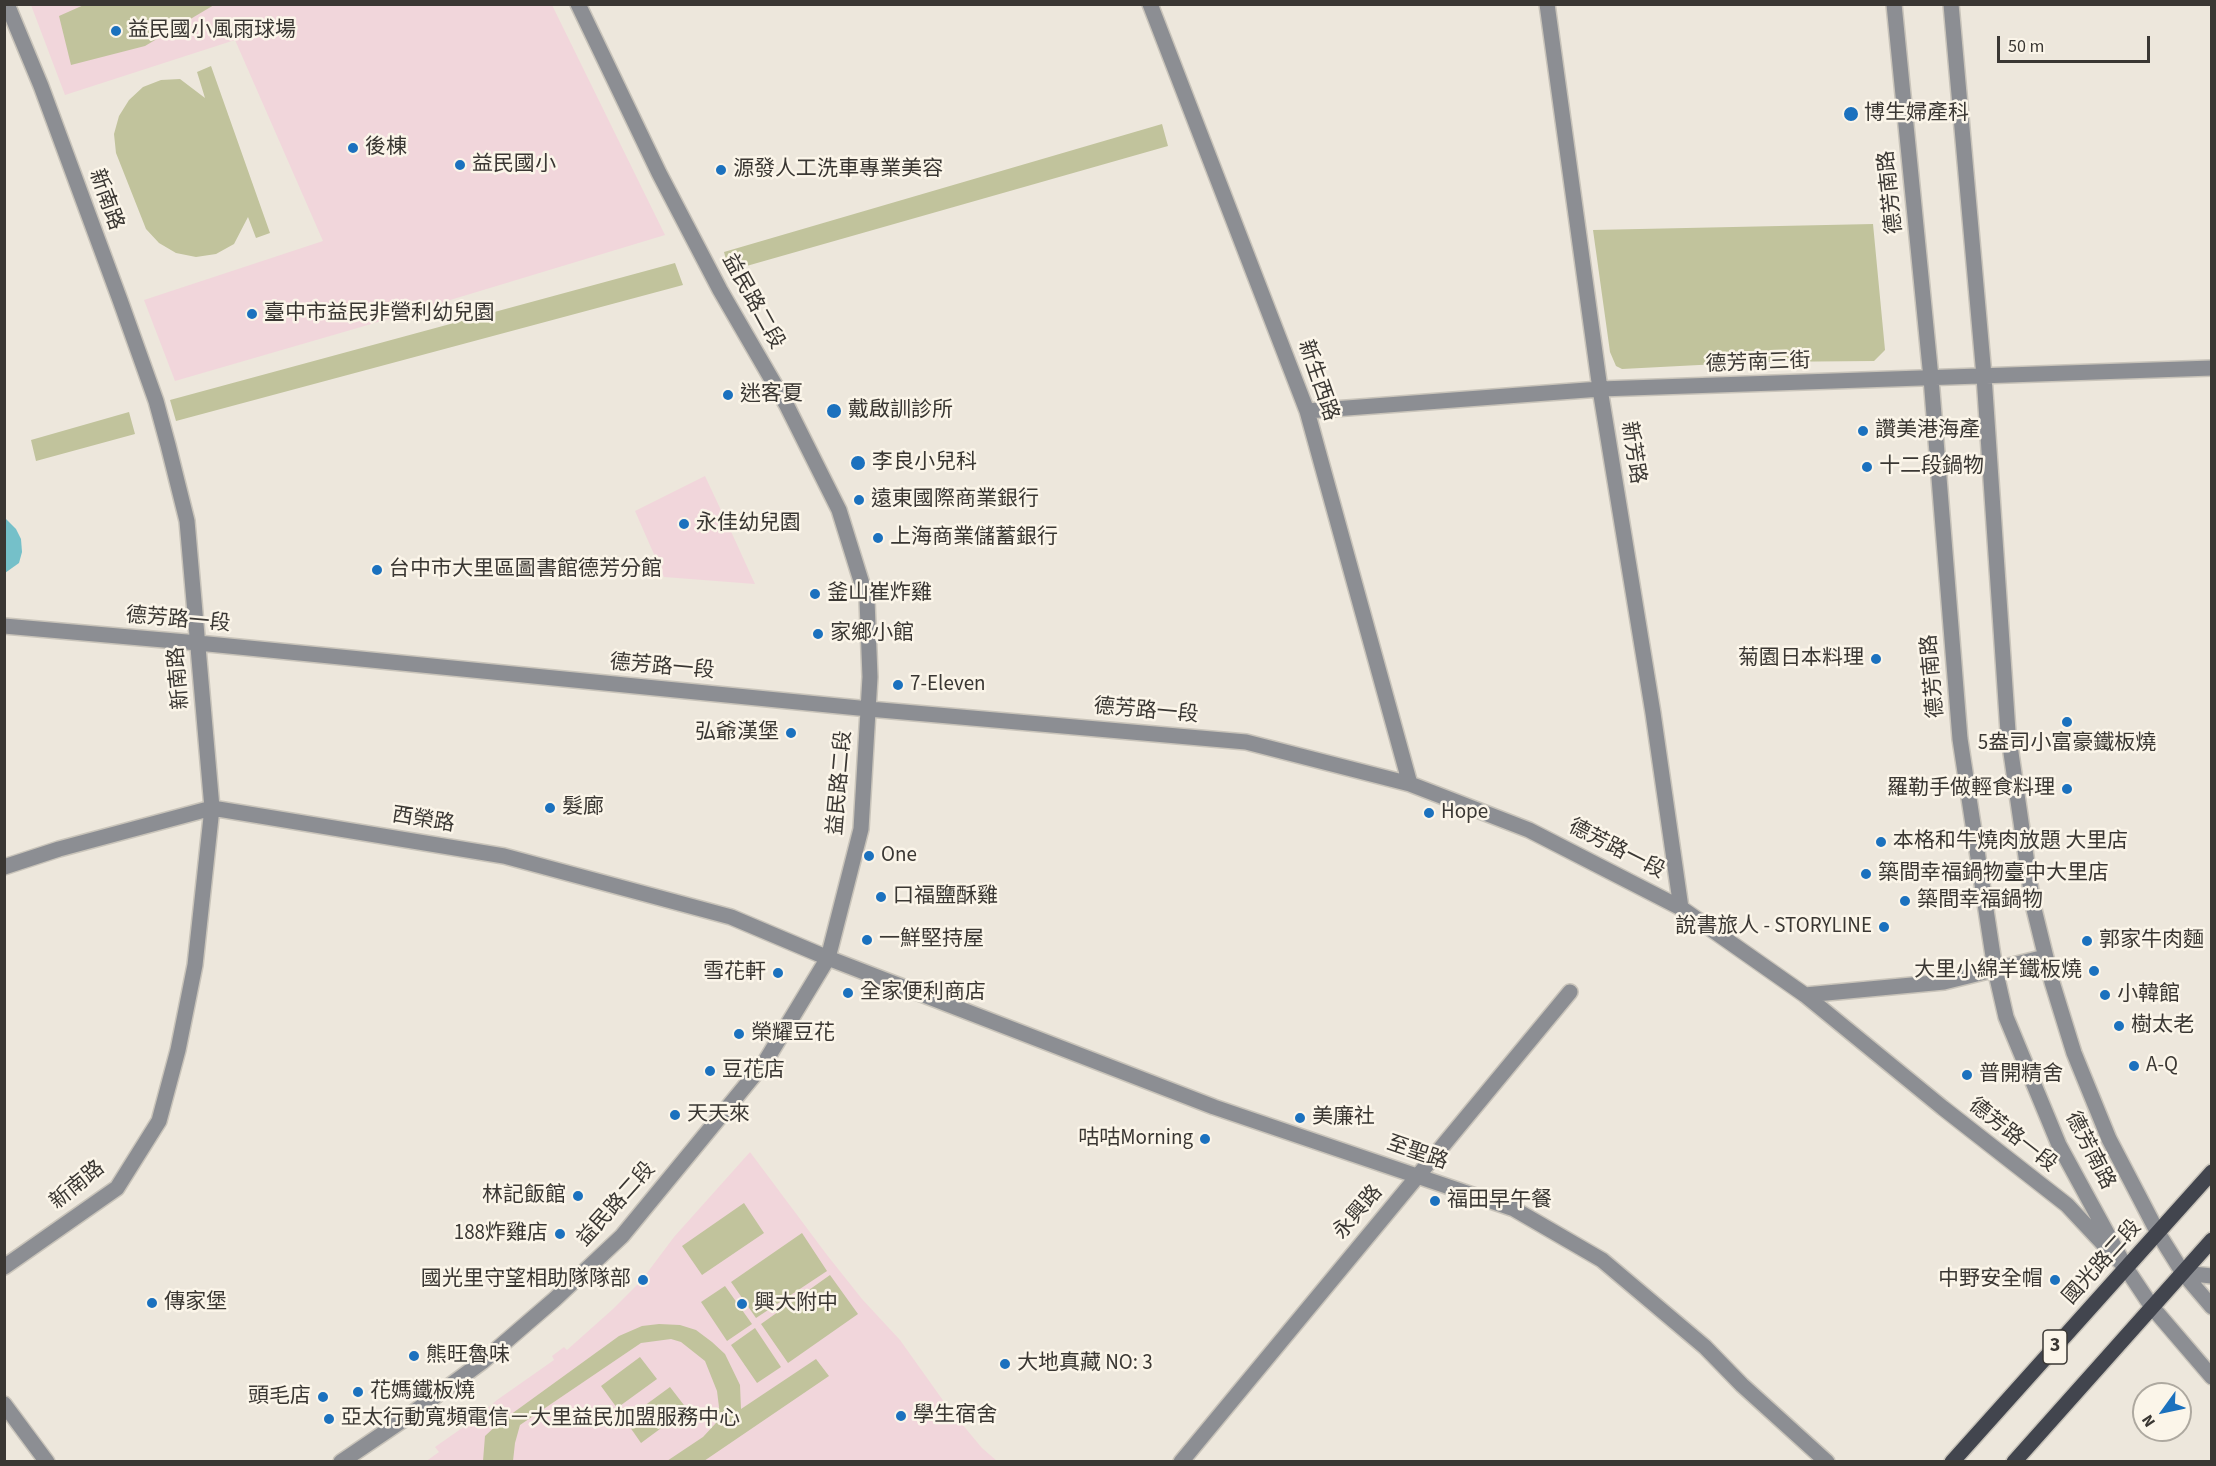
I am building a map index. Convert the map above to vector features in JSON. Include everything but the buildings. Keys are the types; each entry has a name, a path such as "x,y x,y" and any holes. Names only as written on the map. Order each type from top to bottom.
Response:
{"main road":[{"name":"國光路二段","path":"1952,1461 2211,1172"},
{"name":"3","path":"2014,1461 2211,1240"}],"street":[{"name":"新南路","path":"4,1267 117,1188 159,1121 178,1050 195,964 212,808 187,521 163,426 124,312 7,4"},
{"name":"益民路二段","path":"341,1461 403,1420 482,1362 555,1299 622,1236 765,1062 828,958 861,829 870,677 867,600 839,510 786,404 720,290 659,173 578,4"},
{"name":"新生西路","path":"1150,4 1307,411 1410,784"},
{"name":"新芳路","path":"1547,4 1574,185 1575,214 1600,389 1653,713 1681,908"},
{"name":"德芳南路","path":"1894,4 1931,378 1960,739 1995,969 2006,1017 2059,1145 2126,1268 2152,1307 2211,1377"},
{"name":"德芳南路","path":"1951,4 1984,376 2007,732 2033,905 2045,957 2074,1053 2109,1139 2158,1233 2183,1273 2211,1307"},
{"name":"德芳南三街","path":"1307,411 1600,389 2211,368"},
{"name":"德芳路一段","path":"4,626 869,709 1246,742 1410,784 1529,830 1681,908 1805,995 1943,1108 2067,1205 2126,1268"},
{"name":"西榮路","path":"4,867 59,849 212,808 504,856 731,918 828,958"},
{"path":"1805,995 1944,982 2045,957"},
{"name":"至聖路","path":"828,958 1214,1107 1514,1209 1602,1260 1705,1347 1742,1385 1827,1461"},
{"name":"永興路","path":"1181,1461 1570,992"},
{"path":"2183,1273 2211,1276"},
{"path":"4,1404 47,1461"}],"shaded area":[{"name":"益民國小","path":"31,5 552,5 665,235 175,381 144,300 323,241 235,40 65,95"},
{"name":"永佳幼兒園","path":"705,476 755,584 664,577 635,511"},
{"name":"興大附中","path":"750,1152 862,1299 900,1340 947,1406 982,1448 997,1461 425,1462 439,1452 435,1447 554,1360 552,1356 564,1347 567,1350 613,1309 641,1281 674,1237"}],"green space":[{"name":"益民國小風雨球場","path":"86,4 214,5 145,46 71,65 59,16"},
{"path":"211,66 270,233 256,238 248,217 234,244 216,254 196,257 176,253 159,243 146,229 116,153 114,134 119,116 129,100 143,87 161,80 180,79 205,98 197,72"},
{"path":"1162,124 1168,146 729,271 724,252"},
{"path":"1873,224 1885,350 1874,361 1757,362 1622,369 1616,366 1610,352 1593,230"},
{"path":"675,263 683,285 176,421 170,400"},
{"path":"129,412 135,434 36,461 31,440"},
{"path":"744,1203 764,1233 702,1275 682,1246"},
{"path":"802,1233 827,1271 756,1318 731,1282"},
{"path":"830,1275 858,1314 788,1363 761,1324"},
{"path":"725,1286 752,1324 727,1341 701,1302"},
{"path":"680,1325 696,1330 725,1354 740,1385 741,1409 816,1359 829,1376 704,1461 667,1461 703,1437 716,1423 719,1407 717,1391 705,1361 681,1342 671,1339 641,1343 520,1425 513,1461 483,1461 485,1436 499,1423 619,1336 642,1326"},
{"path":"755,1328 781,1367 757,1383 731,1345"},
{"path":"640,1357 657,1379 617,1408 601,1386"},
{"path":"670,1387 687,1409 641,1443 625,1420"}],"water":[{"path":"5,518 16,529 21,539 22,552 19,563 5,573"}],"place":[{"name":"益民國小風雨球場","path":"116,31"},
{"name":"博生婦產科","path":"1851,114"},
{"name":"後棟","path":"353,148"},
{"name":"益民國小","path":"460,165"},
{"name":"源發人工洗車專業美容","path":"721,170"},
{"name":"臺中市益民非營利幼兒園","path":"252,314"},
{"name":"迷客夏","path":"728,395"},
{"name":"戴啟訓診所","path":"834,411"},
{"name":"讚美港海產","path":"1863,431"},
{"name":"李良小兒科","path":"858,463"},
{"name":"十二段鍋物","path":"1867,467"},
{"name":"遠東國際商業銀行","path":"859,500"},
{"name":"永佳幼兒園","path":"684,524"},
{"name":"上海商業儲蓄銀行","path":"878,538"},
{"name":"台中市大里區圖書館德芳分館","path":"377,570"},
{"name":"釜山崔炸雞","path":"815,594"},
{"name":"家鄉小館","path":"818,634"},
{"name":"菊園日本料理","path":"1876,659"},
{"name":"7-Eleven","path":"898,685"},
{"name":"5盎司小富豪鐵板燒","path":"2067,722"},
{"name":"弘爺漢堡","path":"791,733"},
{"name":"羅勒手做輕食料理","path":"2067,789"},
{"name":"髮廊","path":"550,808"},
{"name":"Hope","path":"1429,813"},
{"name":"本格和牛燒肉放題 大里店","path":"1881,842"},
{"name":"One","path":"869,856"},
{"name":"築間幸福鍋物臺中大里店","path":"1866,874"},
{"name":"口福鹽酥雞","path":"881,897"},
{"name":"築間幸福鍋物","path":"1905,901"},
{"name":"說書旅人 - STORYLINE","path":"1884,927"},
{"name":"一鮮堅持屋","path":"867,940"},
{"name":"郭家牛肉麵","path":"2087,941"},
{"name":"大里小綿羊鐵板燒","path":"2094,971"},
{"name":"雪花軒","path":"778,973"},
{"name":"全家便利商店","path":"848,993"},
{"name":"小韓館","path":"2105,995"},
{"name":"樹太老","path":"2119,1026"},
{"name":"榮耀豆花","path":"739,1034"},
{"name":"A-Q","path":"2134,1066"},
{"name":"豆花店","path":"710,1071"},
{"name":"普開精舍","path":"1967,1075"},
{"name":"天天來","path":"675,1115"},
{"name":"美廉社","path":"1300,1118"},
{"name":"咕咕Morning","path":"1205,1139"},
{"name":"林記飯館","path":"578,1196"},
{"name":"福田早午餐","path":"1435,1201"},
{"name":"188炸雞店","path":"560,1234"},
{"name":"國光里守望相助隊隊部","path":"643,1280"},
{"name":"中野安全帽","path":"2055,1280"},
{"name":"傳家堡","path":"152,1303"},
{"name":"興大附中","path":"742,1304"},
{"name":"熊旺魯味","path":"414,1356"},
{"name":"大地真藏 NO: 3","path":"1005,1364"},
{"name":"花媽鐵板燒","path":"358,1392"},
{"name":"頭毛店","path":"323,1397"},
{"name":"學生宿舍","path":"901,1416"},
{"name":"亞太行動寬頻電信－大里益民加盟服務中心","path":"329,1419"}]}
